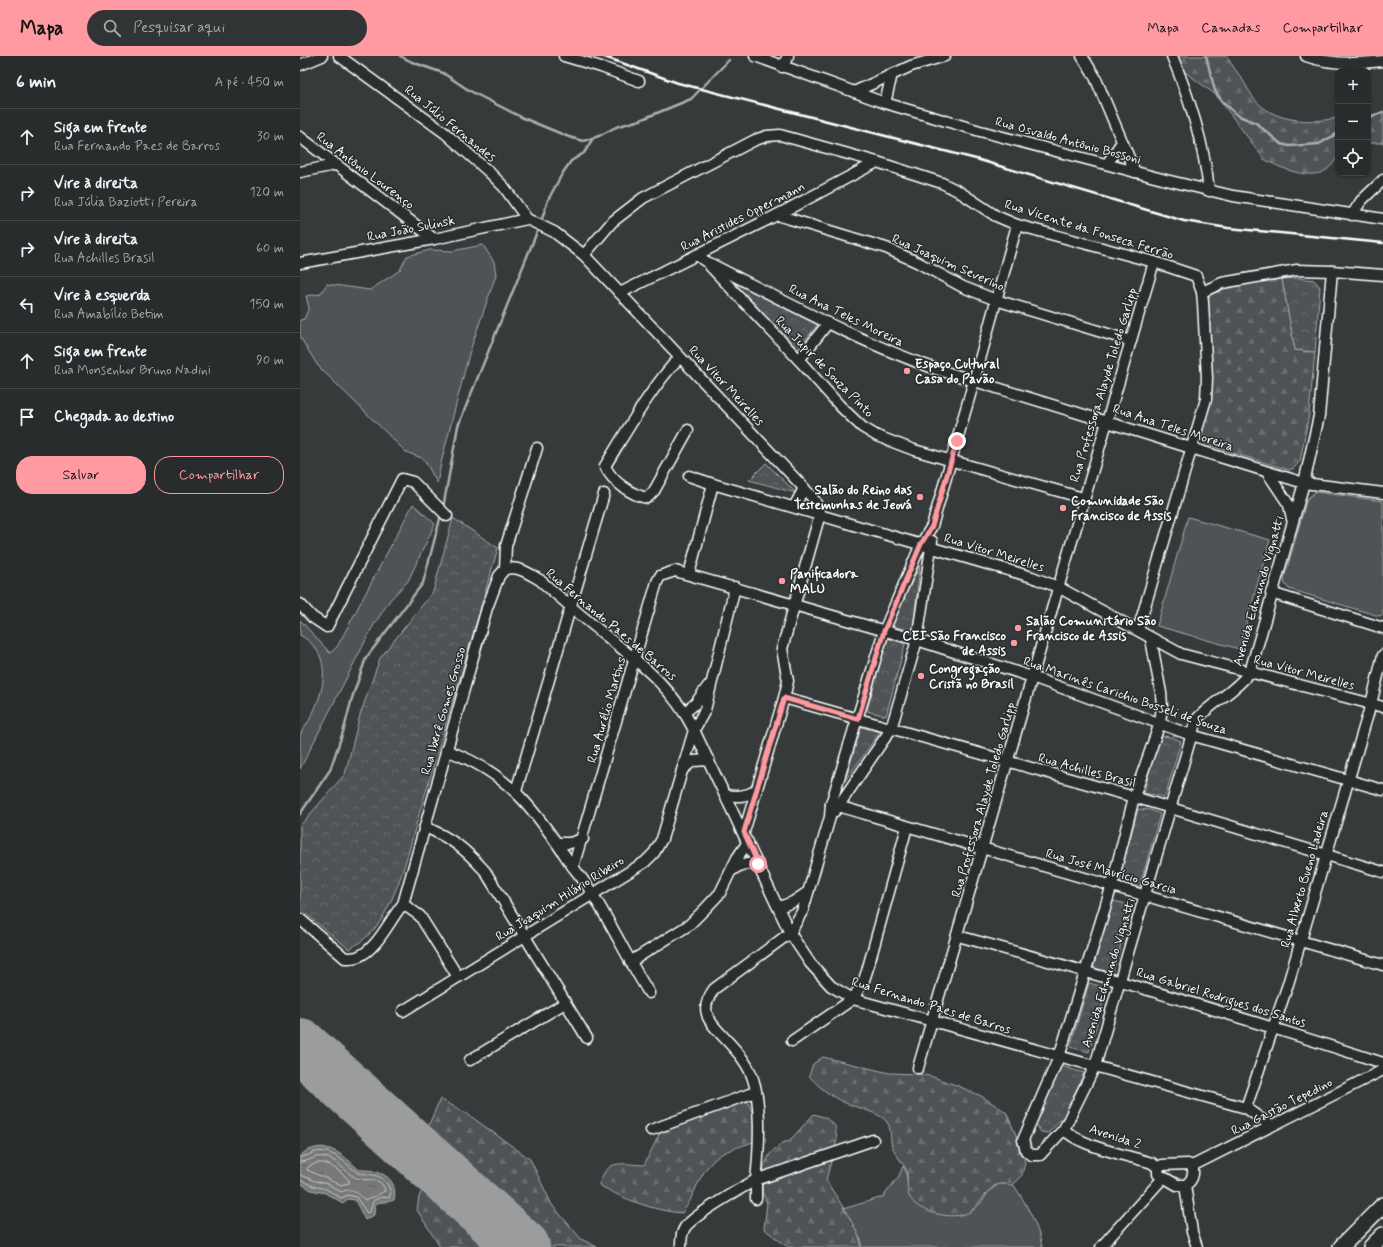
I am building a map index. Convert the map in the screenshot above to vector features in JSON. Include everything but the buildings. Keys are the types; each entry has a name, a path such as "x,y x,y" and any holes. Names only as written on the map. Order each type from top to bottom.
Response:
{"highway":[{"path":"1341,1247 1383,1205"},
{"path":"1371,1247 1383,1235"}],"street":[{"path":"300,65 322,56"},
{"name":"Rua Júlio Fernandes","path":"340,56 445,133 490,173 531,221"},
{"path":"564,56 602,67 639,81"},
{"name":"Rua Osvaldo Antônio Bossoni","path":"755,56 884,103 980,131 1135,172 1209,191 1383,219"},
{"path":"782,67 788,56"},
{"path":"854,92 892,74 931,59 945,56"},
{"path":"1082,56 1095,77 1135,172"},
{"path":"1172,56 1193,112 1201,139 1206,162 1209,191"},
{"path":"1306,56 1354,64 1383,61"},
{"path":"884,103 892,74"},
{"name":"Rua Vicente da Fonseca Ferrão","path":"584,255 612,222 642,198 755,140 767,136 780,135 877,162 942,183 958,191 996,216 1017,225 1154,262 1196,276 1202,292"},
{"name":"Rua Antônio Lourenço","path":"300,137 434,239"},
{"path":"1107,164 1122,142"},
{"name":"Rua Aristides Oppermann","path":"620,293 701,258 777,215 877,162"},
{"path":"300,172 335,165"},
{"path":"1352,215 1361,201 1383,180"},
{"name":"Rua Joaquim Severino","path":"777,215 886,248 963,286 996,300 1131,341"},
{"name":"Rua Vitor Meirelles","path":"531,221 551,230 584,255 815,500 820,514 1032,577 1058,587 1181,654 1383,708"},
{"name":"Rua João Sulinsk","path":"300,263 531,221"},
{"path":"756,1199 758,1132 755,1092 752,1076 742,1057 713,1025 707,1015 706,1006 714,989 790,934 803,910 830,817 835,805 884,631 921,544 932,526 952,462 1017,225"},
{"name":"Rua Ana Teles Moreira","path":"701,258 828,323 897,355 974,381 1106,420 1304,483 1383,493"},
{"name":"Rua Jupir de Souza Pinto","path":"701,258 799,360 840,406 862,427 877,436 952,462 1083,498"},
{"name":"Rua Professora Alayde Toledo Garlipp","path":"918,1068 958,936 1083,498 1154,262"},
{"path":"1138,630 1206,399 1207,378 1202,292 1222,283 1297,270 1383,275"},
{"name":"Avenida Edmundo Vignatti","path":"1151,639 1161,693 1162,706 1160,723 1134,797 1112,885 1059,1057 1024,1136 1024,1148 1029,1154 1040,1155 1064,1130 1094,1066 1146,896 1196,720 1205,710 1242,682 1250,672 1271,593 1304,483 1319,416 1332,271"},
{"path":"799,360 828,323"},
{"path":"680,357 649,398 612,455 606,466 608,472 615,481 639,496 648,498 654,491 688,430"},
{"name":"Rua Iberê Gomes Grosso","path":"300,919 345,958 358,957 371,947 403,904 488,608 499,576 505,569 506,546 536,448"},
{"path":"1267,472 1289,505 1292,521"},
{"path":"689,476 820,514 782,649 788,681 784,698 744,832"},
{"path":"300,604 312,617 327,627 402,479 413,482 447,516"},
{"path":"689,574 713,484"},
{"path":"794,507 804,488"},
{"path":"516,791 604,494"},
{"path":"835,805 891,729 917,640 932,547 932,526"},
{"name":"Rua Fernando Paes de Barros","path":"505,569 514,567 523,570 540,580 570,607 635,659 668,689 685,712 709,760 779,907 790,934 810,963 831,986 853,999 1246,1108 1271,1126"},
{"name":"Rua Marinês Carichio Bosseli de Souza","path":"675,571 917,640 1032,677 1191,735 1383,790"},
{"name":"Rua Aurélio Martins","path":"573,867 583,839 657,582 660,576 675,571"},
{"name":"Rua Joaquim Hilário Ribeiro","path":"403,1011 645,862 654,853 662,839 694,730 705,710 710,683 735,587"},
{"path":"1271,593 1383,628"},
{"name":"Rua Alberto Bueno Ladeira","path":"1246,1108 1273,1027 1349,780 1371,704 1383,655"},
{"name":"Rua Joaquim Hilário Ribeiro","path":"685,712 695,704 710,683"},
{"name":"Rua Achilles Brasil","path":"784,698 1134,797 1171,810 1383,872"},
{"path":"446,750 464,756 490,771 516,791 545,824 573,867 593,893 630,962 649,993"},
{"path":"682,770 693,761 709,760"},
{"path":"725,795 737,797 747,795 757,789"},
{"name":"Rua José Maurício Garcia","path":"835,805 1383,965"},
{"path":"425,827 443,835 465,849 485,871 587,1038"},
{"path":"792,1041 853,999 864,980 907,827"},
{"path":"558,843 570,843 583,839"},
{"path":"630,962 689,925 720,893 748,842"},
{"path":"731,871 737,866 744,864 758,864"},
{"path":"779,907 793,902 808,892"},
{"path":"403,904 420,916 458,977"},
{"name":"Rua Gabriel Rodrigues dos Santos","path":"958,936 1086,971 1273,1027 1383,1062"},
{"path":"470,1060 565,1003"},
{"name":"Rua Gastão Tepedino","path":"1192,1166 1383,1070"},
{"path":"651,1130 755,1092"},
{"name":"Avenida 2","path":"1064,1130 1068,1134 1096,1147 1152,1163 1158,1168"},
{"path":"681,1247 685,1227 756,1180 873,1140"},
{"path":"1188,1164 1192,1166 1194,1171 1191,1181 1185,1185 1177,1185 1158,1174 1158,1168 1162,1165 1188,1164"},
{"path":"1101,1247 1163,1178"},
{"path":"1185,1185 1192,1232 1197,1247"}],"green space":[{"path":"1174,56 1227,56 1255,100 1265,109 1274,114 1295,120 1317,121 1335,119 1335,161 1325,171 1303,174 1278,166 1264,159 1216,95 1185,72"},
{"path":"1383,113 1383,143 1371,143 1371,115"},
{"path":"483,245 494,262 496,275 469,354 437,483 424,459 406,452 318,366 300,337 300,320 304,319 309,308 306,296 320,294 327,284 370,290 400,270 407,256 430,250 452,251"},
{"path":"1298,278 1314,280 1320,287 1315,352 1295,350 1282,279"},
{"path":"1282,279 1295,350 1315,352 1309,414 1300,461 1294,468 1289,470 1208,445 1203,441 1201,433 1207,306 1210,295 1217,290 1234,285 1255,281"},
{"path":"733,282 818,324 798,349"},
{"path":"766,463 796,493 749,480"},
{"path":"1315,492 1383,501 1383,615 1379,616 1289,589 1285,584 1284,579 1307,499"},
{"path":"413,504 435,524 408,581 390,600 372,628 300,769 300,735 310,719 320,696 323,673 322,662 318,652 311,643 300,635 300,620 330,653 337,647"},
{"path":"1188,517 1270,540 1239,649 1157,626"},
{"path":"453,518 498,548 407,857 392,900 374,929 360,942 349,949 300,909 300,826 345,774 360,715 380,658 433,592"},
{"path":"920,565 913,631 891,626"},
{"path":"887,638 905,644 886,716 867,711"},
{"path":"861,727 880,732 845,781"},
{"path":"1162,736 1171,737 1181,741 1165,797 1144,793 1151,764"},
{"path":"1138,809 1150,810 1160,814 1140,886 1132,887 1119,880"},
{"path":"1112,901 1123,903 1132,909 1113,971 1102,971 1093,968"},
{"path":"1089,983 1107,988 1089,1052 1070,1047"},
{"path":"823,1057 889,1073 930,1076 981,1096 1006,1112 1022,1149 1025,1162 1022,1175 1012,1185 1002,1184 990,1189 978,1204 968,1213 947,1216 924,1210 913,1202 909,1196 907,1187 907,1172 892,1146 889,1127 886,1121 874,1113 843,1102 834,1097 809,1076 813,1064"},
{"path":"1061,1066 1084,1073 1065,1115 1048,1133 1041,1132 1036,1124"},
{"path":"738,1092 746,1096 758,1128 753,1142 727,1151 714,1160 704,1172 682,1213 661,1210 639,1204 599,1185 606,1170 616,1164 644,1165 661,1131 710,1108"},
{"path":"440,1099 466,1113 530,1159 552,1205 581,1239 597,1247 528,1247 453,1181 444,1172 423,1138"},
{"path":"814,1114 826,1118 835,1126 837,1140 826,1180 852,1223 861,1247 788,1247 764,1229 767,1203 762,1192 764,1166 770,1154 779,1145 791,1139"},
{"path":"903,1166 906,1171 909,1195 961,1215 972,1211 982,1202 989,1191 999,1184 1013,1184 1031,1214 1038,1230 1042,1247 861,1247 862,1242 843,1209 883,1197 899,1176"},
{"path":"424,1185 443,1197 452,1205 492,1247 440,1247 417,1210 419,1197"}],"water":[{"path":"321,1147 337,1152 359,1170 374,1171 386,1176 393,1185 395,1192 394,1200 375,1204 374,1215 365,1220 355,1200 348,1199 343,1203 325,1193 311,1190 300,1183 300,1156 307,1151"}],"waterway":[{"path":"400,56 443,73 470,91 523,118 569,137 583,141 691,99 729,60"},
{"path":"1206,56 1215,91 1222,101 1237,115 1256,123 1281,144 1289,146 1319,144 1335,135"},
{"path":"1371,117 1383,112"},
{"path":"541,222 548,200 562,174 571,161 584,153 593,138"},
{"path":"443,508 458,426 539,227"},
{"path":"300,814 330,770 366,658 423,583 441,515"}],"runway":[{"path":"300,1045 523,1247"}],"railway":[{"path":"602,56 678,83 976,159 1184,221 1228,228 1383,243"}],"place":[{"name":"Espaço Cultural Casa do Pavão","path":"907,371"},
{"name":"Salão do Reino das Testemunhas de Jeová","path":"920,497"},
{"name":"Comunidade São Francisco de Assis","path":"1063,508"},
{"name":"Panificadora MALU","path":"782,581"},
{"name":"Salão Comunitário São Francisco de Assis","path":"1018,628"},
{"name":"CEI São Francisco de Assis","path":"1014,643"},
{"name":"Congregação Cristã no Brasil","path":"921,676"}],"route":[{"path":"758,864 744,832 784,698 858,719 884,631 921,544 932,526 957,441"}]}
